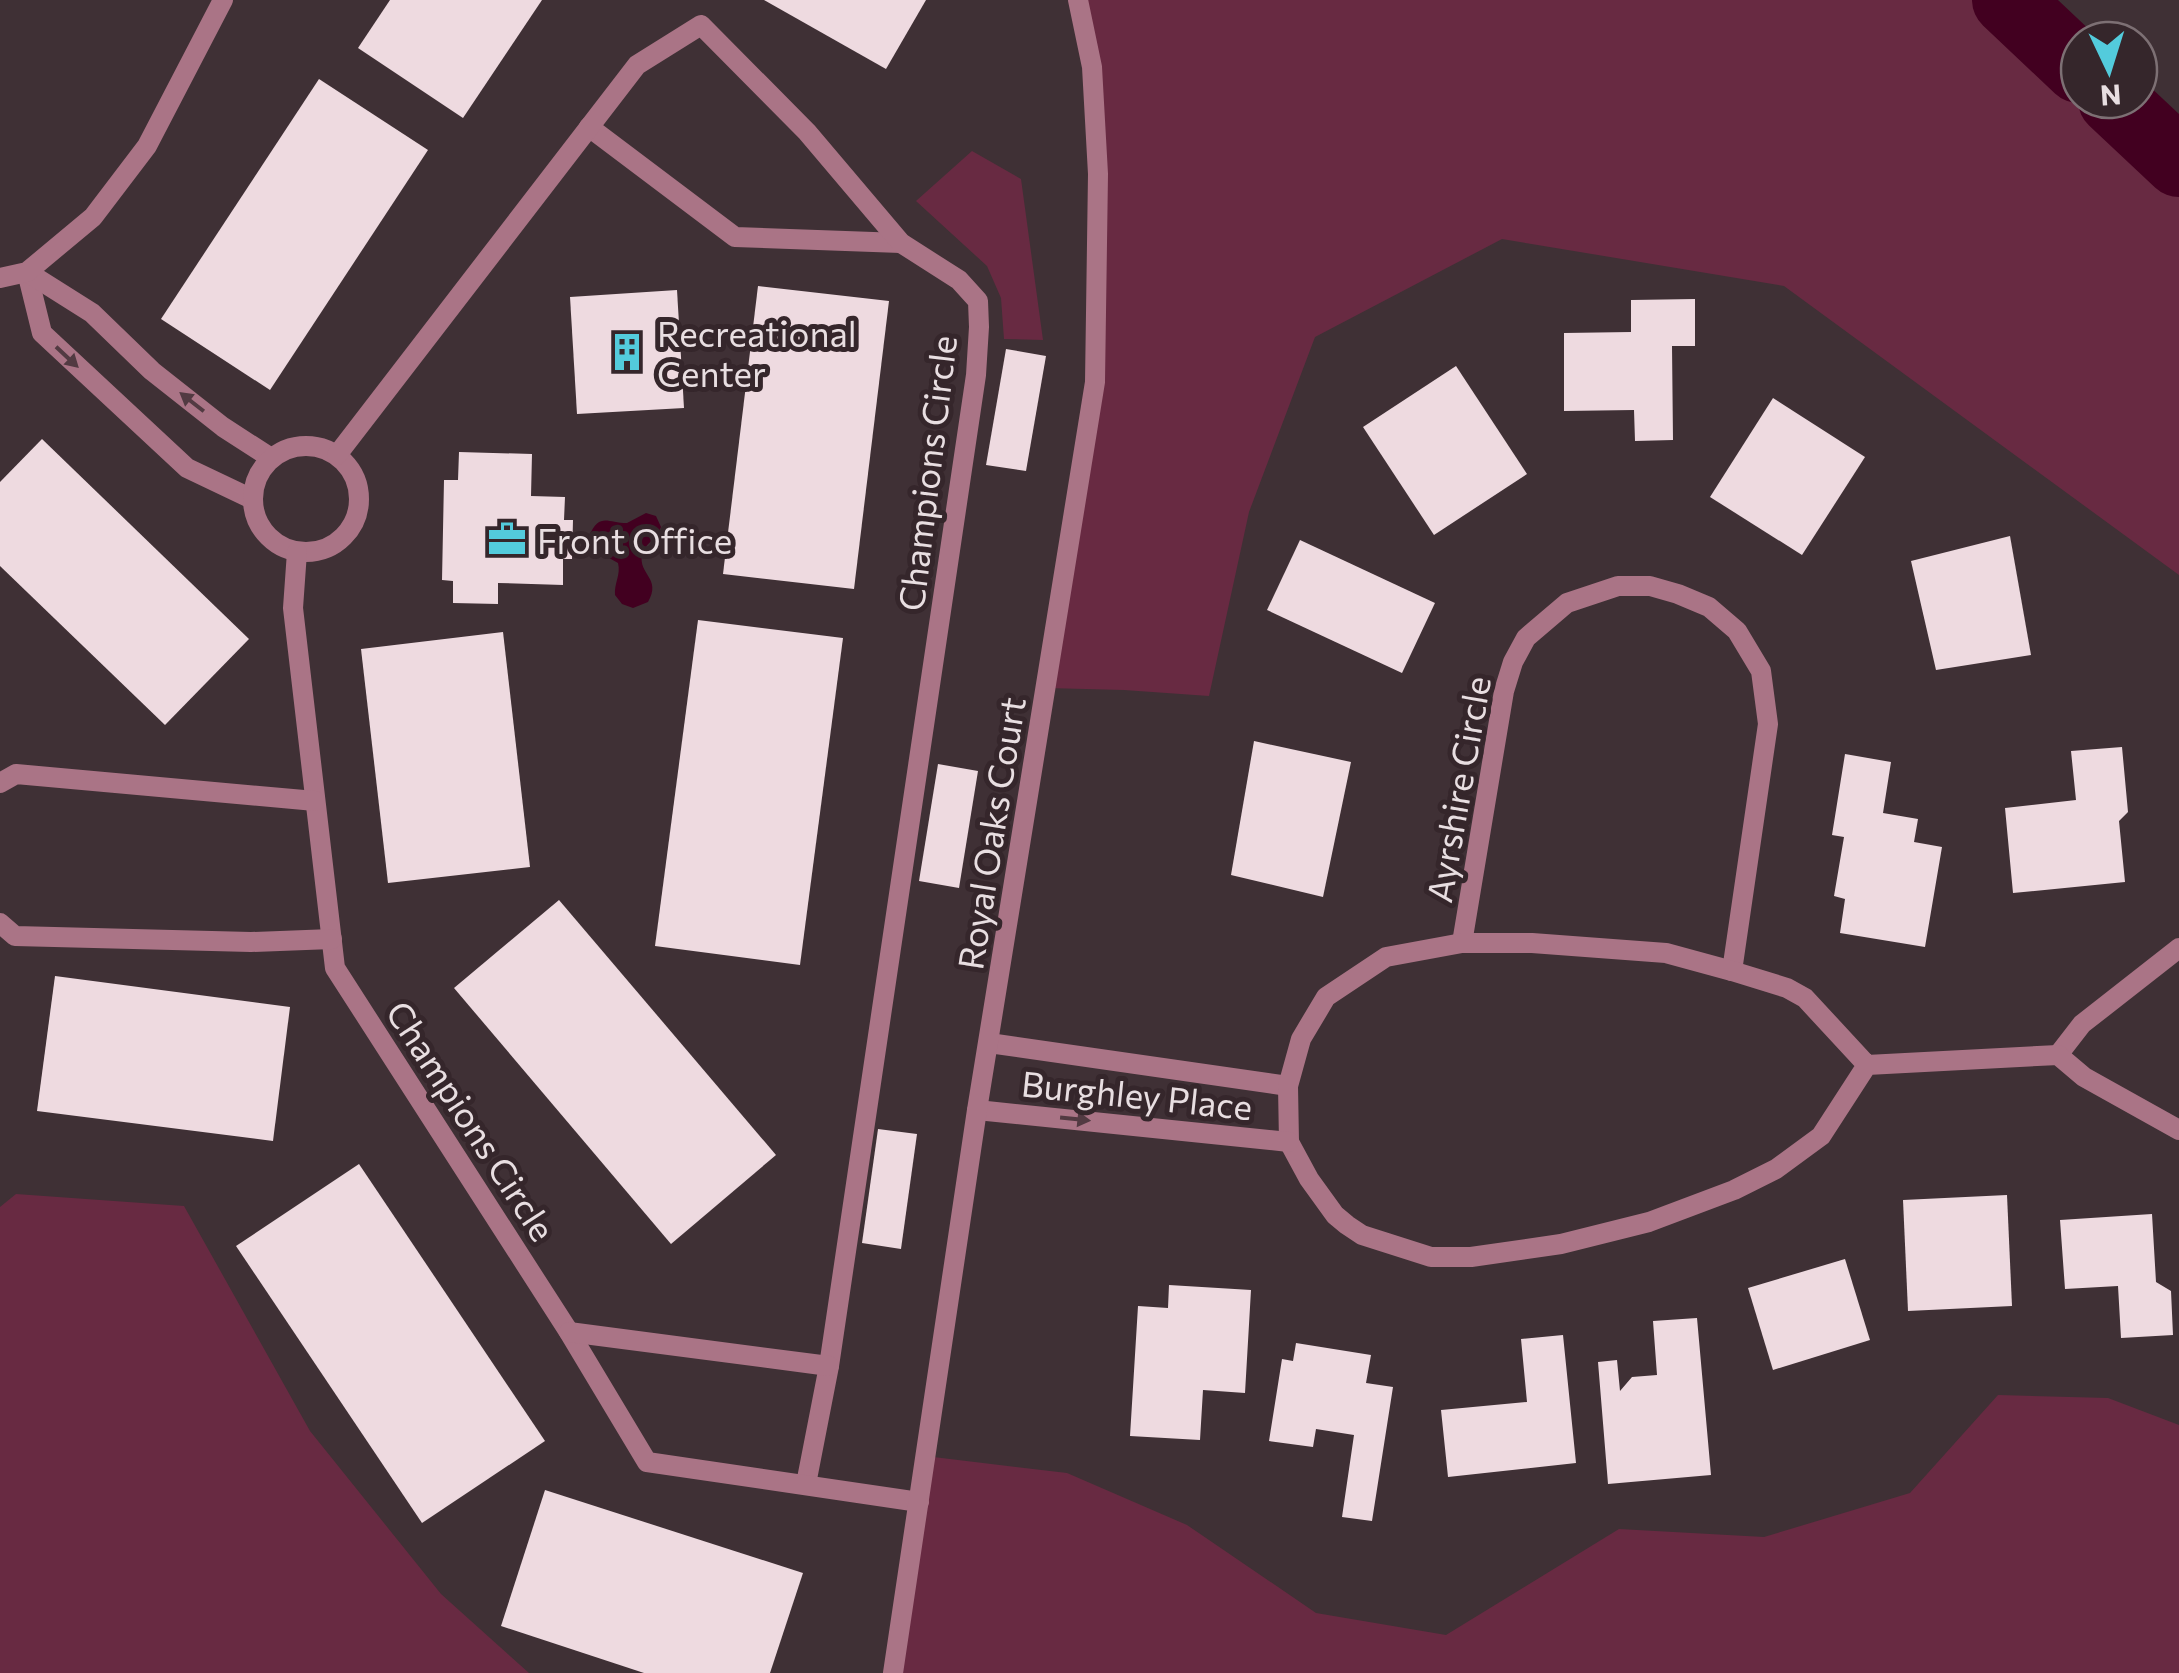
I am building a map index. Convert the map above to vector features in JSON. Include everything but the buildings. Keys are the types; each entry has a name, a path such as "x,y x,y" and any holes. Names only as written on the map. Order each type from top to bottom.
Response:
{"street":[{"path":"0,278 27,272 93,216 147,146 223,0"},
{"name":"Royal Oaks Court","path":"893,1673 978,1110 1095,382 1098,174 1092,67 1078,0"},
{"name":"Champions Circle","path":"337,455 637,65 701,25 807,132 901,243 959,280 978,301 976,376 829,1366 806,1484"},
{"path":"589,127 736,237 901,243"},
{"path":"27,272 92,313 152,370 223,427 271,458"},
{"path":"27,272 42,333 187,468 252,499"},
{"path":"304,446 337,455 355,477 359,490 356,519 348,532 338,542 312,552 298,552 270,539 260,528 252,499 261,470 280,452 304,446"},
{"name":"Champions Circle","path":"298,552 292,608 335,968 569,1332 647,1462 919,1502"},
{"name":"Ayrshire Circle","path":"1462,942 1512,662 1526,638 1566,603 1618,586 1650,586 1710,607 1736,631 1760,671 1768,724 1732,971"},
{"path":"0,783 16,774 315,801"},
{"path":"0,923 15,936 250,942 332,939"},
{"name":"Burghley Place","path":"1462,942 1549,944 1666,953 1732,971 1787,988 1805,998 1867,1065 1821,1136 1776,1169 1734,1190 1649,1222 1561,1244 1471,1257 1431,1256 1346,1225 1309,1179 1290,1142 1288,1086 1301,1039 1326,997 1386,958 1462,942"},
{"path":"2058,1055 2082,1024 2179,948"},
{"name":"Burghley Place","path":"989,1043 1288,1086"},
{"path":"1867,1065 2058,1055 2084,1077 2179,1130"},
{"name":"Burghley Place","path":"978,1110 1290,1142"},
{"path":"569,1332 829,1366"}],"shaded area":[{"path":"1078,0 2007,0 2059,49 2059,120 2135,120 2179,159 2179,575 1784,286 1502,239 1315,337 1249,512 1209,696 1047,688 1095,382 1098,174"},
{"path":"972,151 1021,179 1043,340 1004,339 1001,298 987,266 916,201"},
{"path":"646,513 656,516 661,527 642,554 652,594 648,602 633,608 622,604 615,595 618,563 593,549 589,536 601,521 627,523"},
{"path":"16,1194 184,1206 310,1431 441,1594 529,1673 0,1673 0,1207"},
{"path":"1998,1395 2108,1398 2179,1425 2179,1673 893,1673 925,1456 1067,1473 1187,1525 1316,1613 1446,1635 1619,1529 1764,1537 1910,1493"}],"waterway":[{"path":"2007,0 2059,49"},
{"path":"2134,120 2179,162"}],"place":[{"name":"Recreational Center","path":"627,352"},
{"name":"Front Office","path":"507,539"}]}
